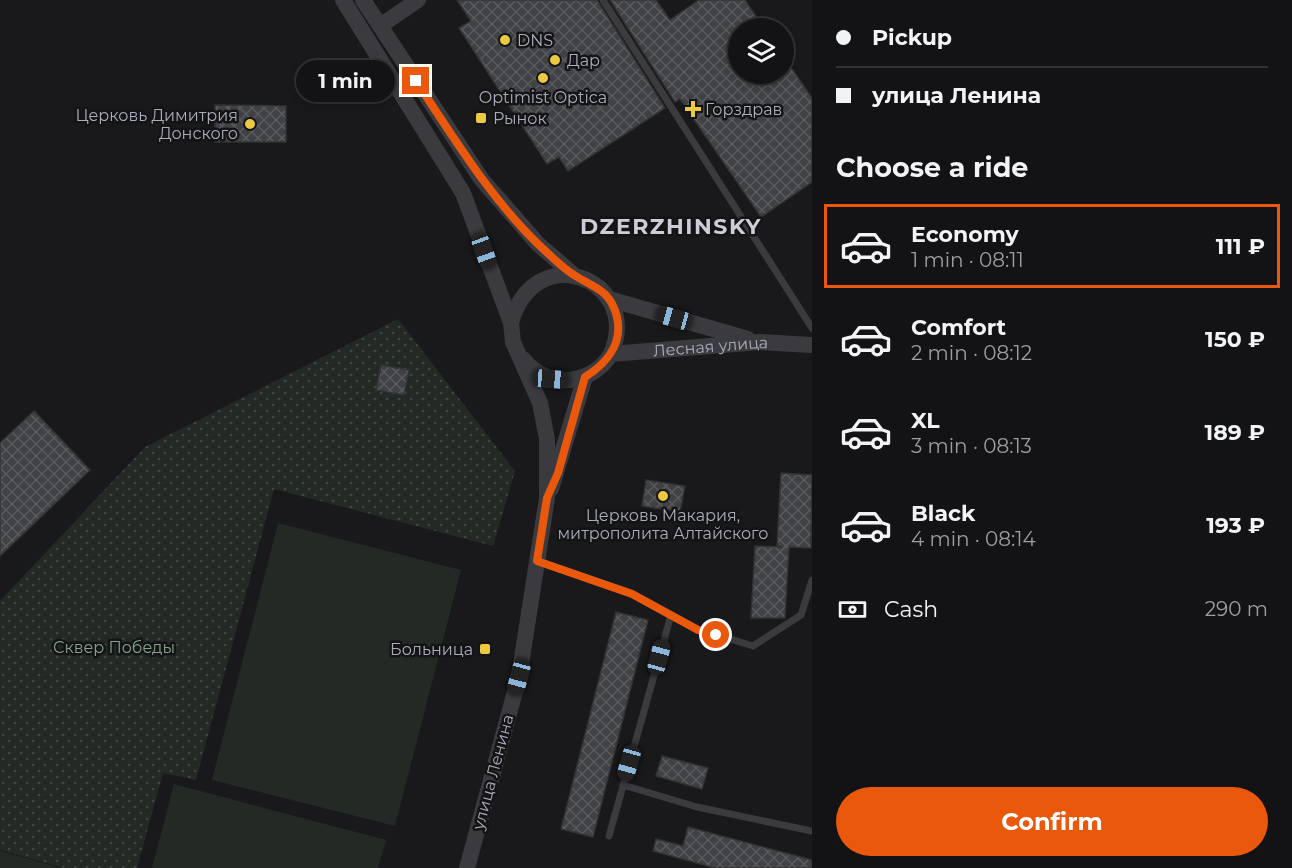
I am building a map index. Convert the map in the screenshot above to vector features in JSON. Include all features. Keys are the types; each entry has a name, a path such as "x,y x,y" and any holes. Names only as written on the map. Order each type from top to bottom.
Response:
{"street":[{"name":"улица Ленина","path":"343,0 462,194 511,323 513,342 540,403 546,430 547,498 519,677 467,868"},
{"path":"363,0 482,180 538,243 575,276 597,286 609,299 617,318 617,336 611,354 601,367 585,377 569,381 551,379 530,368 518,354"},
{"path":"380,26 418,0"},
{"path":"511,323 516,306 534,284 551,276 575,276"},
{"path":"609,299 760,342"},
{"name":"Лесная улица","path":"611,354 760,342 812,345"},
{"name":"улица Ленина","path":"547,498 558,473 585,377"}],"lane":[{"path":"603,0 812,328"},
{"path":"537,561 632,594 698,630 753,646 801,615 812,580"},
{"path":"609,836 671,615"},
{"path":"623,785 697,807 812,831"}],"green space":[{"name":"Сквер Победы","path":"398,319 515,471 493,546 274,489 196,780 163,773 137,868 64,868 0,850 0,601 145,447"},
{"path":"278,523 461,570 395,826 212,780"},
{"path":"174,784 386,840 378,868 152,868"},
{"path":"0,851 62,868 0,868"}],"building":[{"name":"Дар","path":"457,0 597,0 665,108 568,171 559,157 547,164 459,28 471,21"},
{"path":"610,0 656,0 670,20 699,0 745,0 757,18 728,18 728,84 794,84 794,72 812,98 812,182 761,217 680,99 675,102"},
{"name":"Церковь Димитрия Донского","path":"215,105 286,106 286,142 215,142"},
{"path":"381,365 409,370 404,395 376,390"},
{"path":"34,411 90,470 0,556 0,443"},
{"path":"781,473 812,475 811,548 789,547 785,618 751,618 755,546 782,547 777,546"},
{"name":"Церковь Макария, митрополита Алтайского","path":"646,480 685,486 680,512 642,506"},
{"path":"616,612 648,620 593,837 561,829"},
{"path":"662,756 708,768 702,789 656,776"},
{"path":"688,827 812,860 812,868 715,868 653,851 656,839 683,846"}],"place":[{"name":"DNS","path":"505,40"},
{"name":"Дар","path":"555,60"},
{"name":"Optimist Optica","path":"543,78"},
{"name":"Горздрав","path":"693,109"},
{"name":"Рынок","path":"481,118"},
{"name":"Церковь Димитрия Донского","path":"250,124"},
{"name":"Церковь Макария, митрополита Алтайского","path":"663,496"},
{"name":"Больница","path":"485,649"}],"district":[{"name":"DZERZHINSKY","path":"671,226"}],"route":[{"path":"416,81 482,180 538,243 575,276 597,286 609,299 617,318 617,336 611,354 601,367 585,377 558,473 547,498 537,561 632,594 698,630 716,635"}]}
